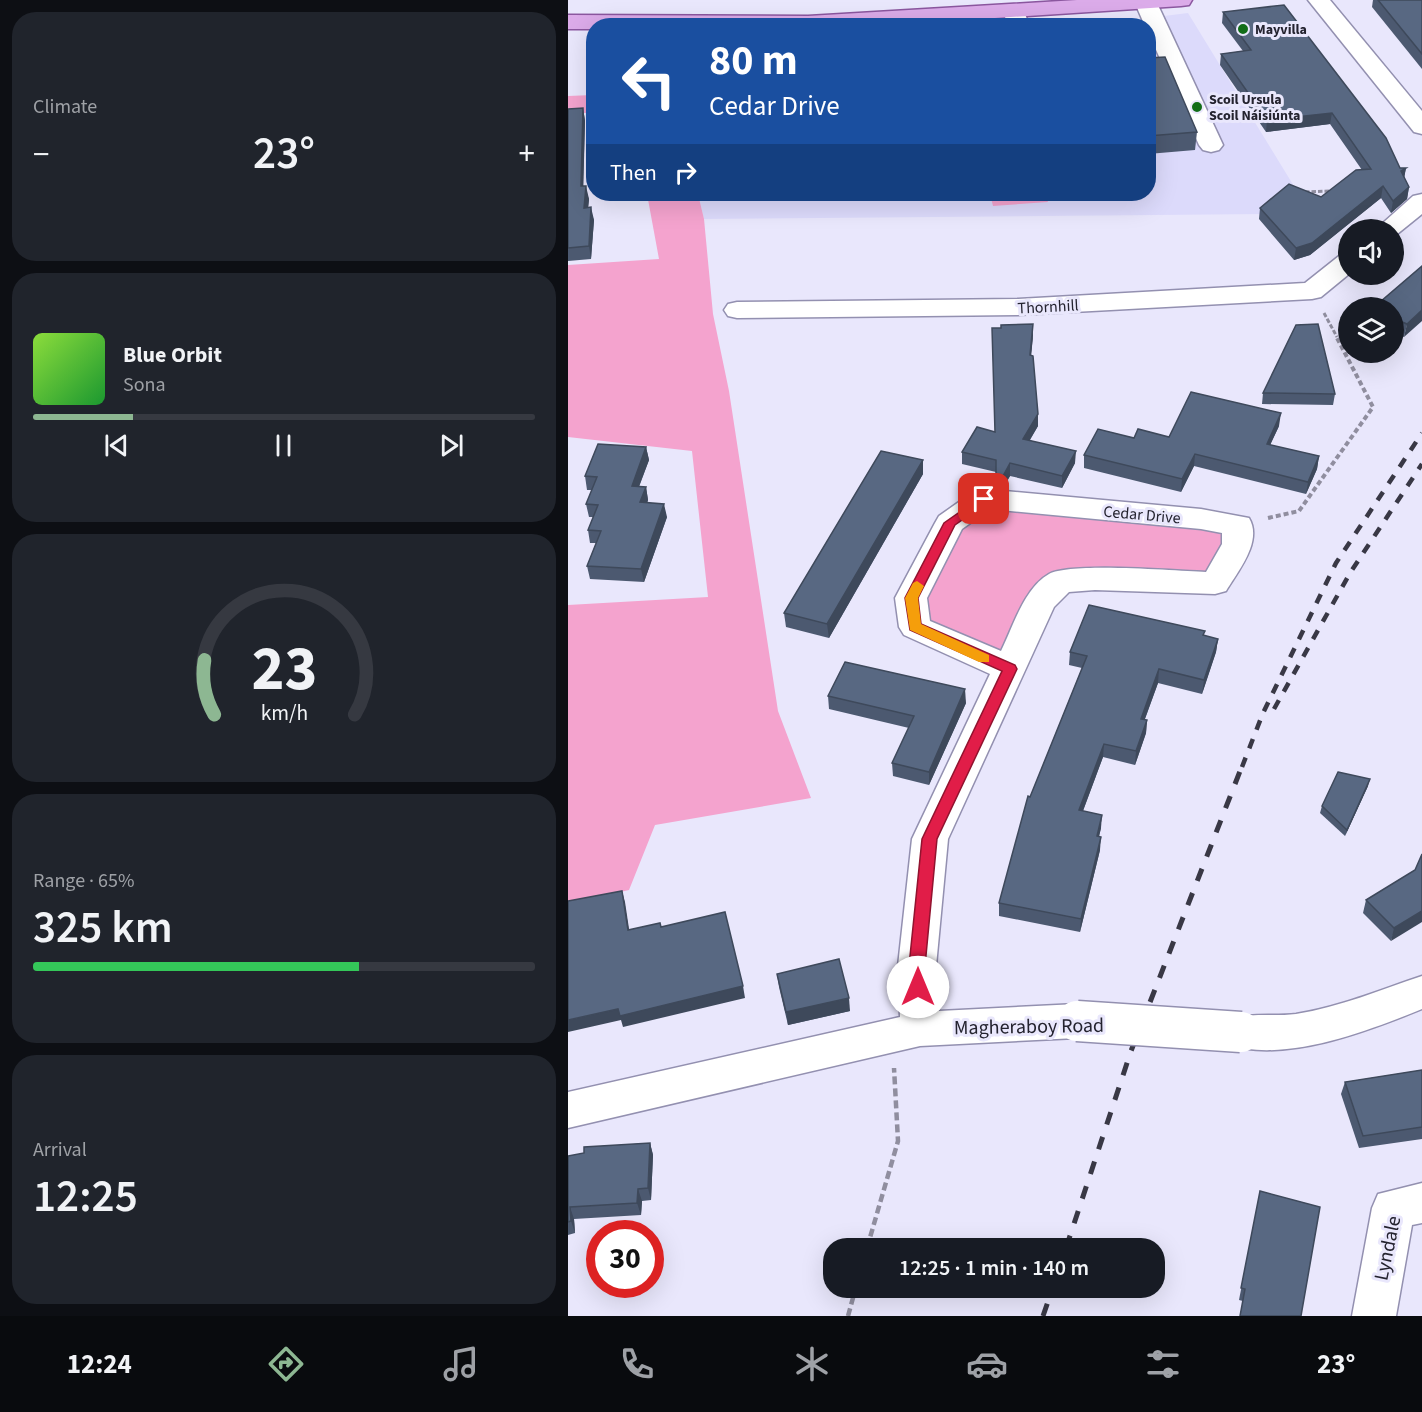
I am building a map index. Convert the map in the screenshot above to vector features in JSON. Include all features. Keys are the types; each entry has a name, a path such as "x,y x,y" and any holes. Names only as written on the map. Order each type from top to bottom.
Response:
{"main road":[{"path":"1025,18 1182,0"},
{"path":"568,22 586,22"}],"street":[{"path":"1319,0 1422,127"},
{"path":"1146,3 1153,18"},
{"path":"1156,25 1211,145"},
{"path":"1400,219 1422,201"},
{"path":"1312,291 1338,270"},
{"name":"Thornhill","path":"737,310 1018,307 1312,291"},
{"name":"Cedar Drive","path":"1010,669 914,627 911,598 950,523 984,499 1201,519 1238,525"},
{"path":"906,1032 917,966 930,839 1041,601 1060,582 1095,579 1215,583 1237,544 1238,525"},
{"name":"Magheraboy Road","path":"568,1110 906,1032 1077,1021 1241,1032 1295,1031 1369,1013 1422,992"},
{"name":"Lyndale","path":"1375,1316 1393,1208 1422,1203"}],"path":[{"path":"1297,192 1331,192"},
{"path":"1238,525 1299,511 1373,407 1312,291"},
{"path":"871,1238 898,1141 906,1032"},
{"path":"848,1316 853,1298"}],"shaded area":[{"name":"Scoil Ursula Scoil Náisiúnta","path":"1188,13 1300,196 1266,214 704,219 700,201 1156,201 1156,18 1148,18"},
{"path":"586,95 586,113 568,113 568,96"},
{"path":"648,201 700,201 704,219 713,314 729,391 778,711 811,798 655,825 629,890 568,904 568,605 708,597 692,451 568,437 568,265 659,259"},
{"path":"992,201 1048,202 993,206"},
{"path":"988,507 1229,530 1207,579 1052,579 1005,659 923,620 922,597 962,524"}],"building":[{"path":"1378,0 1422,0 1422,54"},
{"path":"1284,5 1386,138 1400,168 1406,168 1401,171 1409,187 1393,201 1383,186 1342,219 1338,219 1338,222 1312,243 1296,248 1260,208 1289,184 1321,197 1356,170 1371,169 1332,113 1267,120 1221,54 1251,50 1223,12"},
{"path":"1165,57 1197,132 1156,135 1156,58"},
{"path":"583,108 581,186 586,186 584,208 591,207 589,246 568,248 568,109"},
{"path":"1422,266 1422,310 1407,324 1404,323 1404,297 1386,297 1400,285 1404,285 1404,281"},
{"path":"1033,324 1030,355 1033,356 1038,414 1023,439 1076,451 1062,476 1010,463 1003,476 996,475 996,460 962,452 977,427 995,432 992,328 1001,328 1001,325"},
{"path":"1318,324 1335,394 1263,393 1296,325"},
{"path":"1191,392 1281,413 1267,444 1319,456 1308,482 1195,454 1182,479 1084,455 1098,429 1134,438 1138,429 1169,437"},
{"path":"598,444 646,447 632,486 646,487 640,502 664,504 641,569 587,566 601,531 588,530 598,505 586,504 597,477 585,476"},
{"path":"881,451 923,460 827,624 784,613"},
{"path":"1089,605 1205,631 1203,635 1218,639 1204,680 1159,669 1141,719 1147,720 1136,751 1104,744 1079,810 1102,815 1097,836 1101,837 1081,919 999,903 1028,796 1030,797 1087,656 1070,652"},
{"path":"845,662 965,689 929,772 892,763 914,716 828,696"},
{"path":"1338,772 1370,779 1347,830 1322,806"},
{"path":"1422,854 1422,911 1394,928 1366,900 1415,870"},
{"path":"622,891 628,930 660,923 661,927 725,912 743,986 620,1016 618,1009 568,1020 568,901"},
{"path":"839,959 849,998 786,1012 777,974"},
{"path":"1422,1070 1422,1127 1363,1136 1345,1082"},
{"path":"650,1143 648,1188 638,1189 637,1203 570,1207 571,1221 568,1222 568,1156 584,1153 584,1147"},
{"path":"1260,1191 1320,1207 1301,1316 1240,1316 1245,1289 1241,1288"}],"railway":[{"path":"1242,767 1263,713 1336,563 1422,433"},
{"path":"1274,709 1350,573 1422,464"},
{"path":"1069,1238 1131,1051 1242,766"},
{"path":"1043,1316 1049,1298"}],"slow traffic":[{"path":"917,586 911,598 914,627 984,658"}],"place":[{"name":"Mayvilla","path":"1243,29"},
{"name":"Scoil Ursula Scoil Náisiúnta","path":"1197,107"}],"route":[{"path":"918,987 917,966 930,839 1010,669 914,627 911,598 950,523 984,499"}]}
